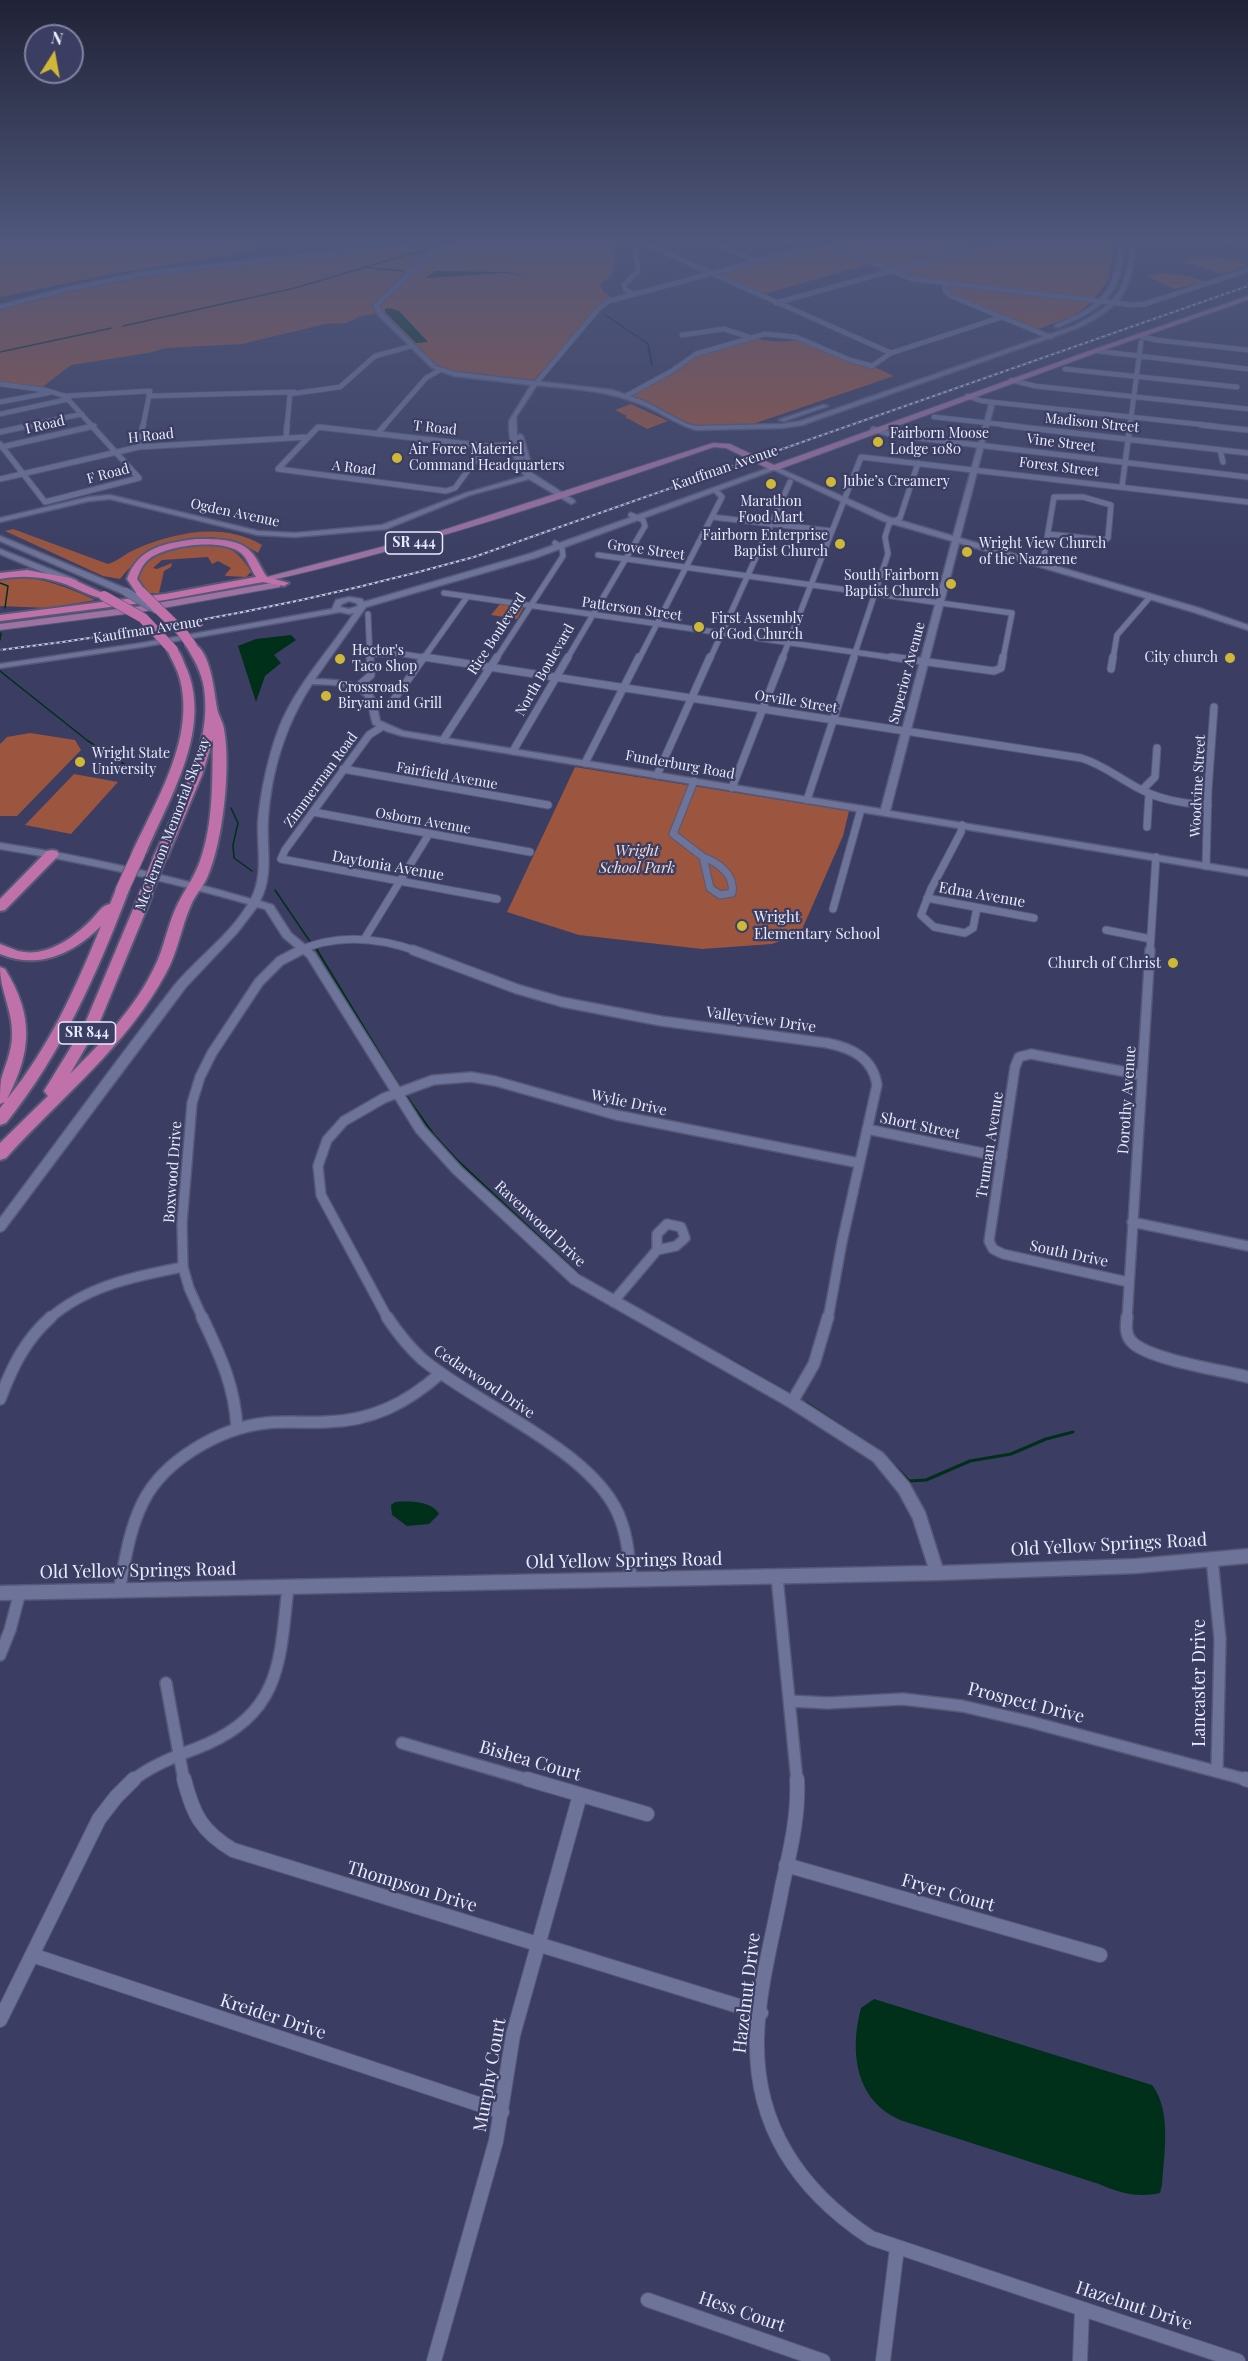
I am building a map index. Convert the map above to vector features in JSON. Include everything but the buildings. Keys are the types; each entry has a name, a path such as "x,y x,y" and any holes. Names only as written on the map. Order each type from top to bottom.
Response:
{"highway":[{"path":"158,610 132,579 133,571 139,563 156,552 189,542 212,541 239,547 247,553 263,579 284,583"},
{"path":"0,576 30,573 79,584"},
{"name":"SR 444","path":"0,618 115,604 263,579"},
{"name":"McClernon Memorial Skyway","path":"0,1119 36,1074 64,1027 172,777 189,725 191,711 188,684 173,650 157,629 142,617 79,584"},
{"path":"0,611 45,611 115,604"},
{"name":"McClernon Memorial Skyway","path":"0,1154 28,1125 64,1073 91,1026 206,743 211,709 210,689 204,667 182,632 158,610"},
{"path":"28,1125 80,1073 139,1004 159,973 170,948 184,903 201,876 215,829 218,805 219,737 211,709"},
{"path":"0,907 52,854"},
{"path":"0,949 16,955 35,956 69,946 94,928 122,890"},
{"path":"0,972 16,1001 20,1027 15,1066 0,1098"}],"main road":[{"name":"Kauffman Avenue","path":"772,467 1097,351"},
{"name":"SR 444","path":"263,579 405,546 713,445 732,448 772,467"},
{"name":"SR 444","path":"0,627 147,608 284,583 418,551 572,502 720,450 732,448"}],"street":[{"path":"0,414 67,398 149,394 294,392 340,387 375,356 393,351"},
{"path":"418,351 440,370 454,374 598,390 626,396 690,427 711,429 796,424 1009,351"},
{"path":"563,351 518,406 511,423 524,471 572,502"},
{"path":"626,396 672,371 696,354 705,351"},
{"path":"829,351 872,366 897,351"},
{"path":"887,351 891,353"},
{"path":"680,422 714,428 773,423 986,351"},
{"path":"1099,351 1248,369"},
{"path":"1122,487 1139,351"},
{"path":"1065,369 1237,387"},
{"path":"377,434 426,378 440,370"},
{"path":"1014,381 1248,409"},
{"path":"0,384 53,392 67,398"},
{"path":"0,402 53,392"},
{"path":"286,438 288,396 294,392"},
{"path":"139,447 149,394"},
{"path":"969,397 992,402 1248,430"},
{"name":"F Road","path":"23,474 45,502 137,480 139,477 67,398"},
{"name":"Superior Avenue","path":"885,813 992,402"},
{"path":"0,432 82,414"},
{"name":"Madison Street","path":"934,417 1248,453"},
{"name":"I Road","path":"1,446 94,426"},
{"name":"T Road","path":"308,437 318,427 488,446 515,444"},
{"name":"Vine Street","path":"875,430 893,435 1248,477"},
{"name":"H Road","path":"0,479 139,447 308,437"},
{"name":"A Road","path":"308,437 278,467 278,470 443,491 455,488 488,446"},
{"path":"1166,455 1167,443"},
{"path":"515,444 527,454 532,476"},
{"path":"1,446 23,474"},
{"path":"1220,450 1223,462"},
{"name":"Forest Street","path":"843,501 860,458 868,456 1248,502"},
{"path":"807,800 888,554 886,534 889,524 900,518 918,463"},
{"path":"772,467 843,501 893,521 1248,628"},
{"name":"Kauffman Avenue","path":"362,607 502,566 557,544 715,490 772,467"},
{"name":"Kauffman Avenue","path":"635,517 772,467"},
{"name":"Ogden Avenue","path":"0,520 89,499 110,497 266,534 295,535 359,531 393,525 468,494 532,476"},
{"path":"657,775 790,482"},
{"path":"585,763 722,497 715,490"},
{"path":"1036,563 1044,556 1048,534 1055,496 1109,502 1111,505 1108,538 1099,540 1048,534"},
{"path":"732,788 843,501"},
{"path":"712,516 832,531"},
{"name":"North Boulevard","path":"513,751 645,525 635,517"},
{"name":"McClernon Memorial Skyway","path":"0,538 126,592 158,610"},
{"name":"Rice Boulevard","path":"443,740 563,556 557,544"},
{"name":"McClernon Memorial Skyway","path":"0,552 79,584"},
{"name":"Grove Street","path":"598,555 1012,613 1001,668 995,671"},
{"name":"Patterson Street","path":"444,593 656,625 995,671"},
{"path":"390,705 467,597"},
{"path":"1111,669 1117,635 1150,597"},
{"path":"340,608 349,599 362,607 371,675 356,688"},
{"path":"340,608 352,612 362,607"},
{"path":"0,1227 177,990 238,924 254,902 262,883 266,857 263,822 278,746 290,715 309,681 362,607"},
{"path":"340,608 350,626"},
{"name":"Kauffman Avenue","path":"0,666 152,643 340,608"},
{"name":"Orville Street","path":"370,654 394,653 425,657 1091,760 1113,770 1145,792 1175,801 1208,806"},
{"path":"309,681 356,688 370,697 376,722 383,726"},
{"name":"Woodvine Street","path":"1206,866 1214,707"},
{"name":"Funderburg Road","path":"383,726 402,733 443,740 1248,873"},
{"name":"Zimmerman Road","path":"282,854 369,735 383,726"},
{"path":"1147,827 1149,802 1145,792 1155,777 1157,748"},
{"name":"Fairfield Avenue","path":"343,769 548,805"},
{"path":"694,782 673,834 725,870 733,881 732,892 720,895 710,888 704,857"},
{"path":"833,909 861,809"},
{"name":"Osborn Avenue","path":"313,812 530,852"},
{"path":"962,825 961,832 927,898 921,915 924,921 935,928 954,933 965,933 972,930 977,908"},
{"path":"365,938 429,834"},
{"path":"0,839 52,854"},
{"path":"0,846 52,854 195,886 254,902"},
{"name":"Daytonia Avenue","path":"282,854 280,857 283,860 497,899"},
{"name":"Dorothy Avenue","path":"1156,857 1125,1327 1131,1342 1148,1353 1248,1377"},
{"name":"Edna Avenue","path":"927,898 1034,918"},
{"name":"Ravenwood Drive","path":"254,902 273,911 287,935 311,955 424,1135 457,1170 574,1280 792,1402 878,1457 899,1482 920,1516 937,1573"},
{"path":"1106,930 1151,939"},
{"name":"Valleyview Drive","path":"303,949 336,940 365,938 399,945 535,995 562,1002 663,1021 845,1047 866,1059 876,1075 877,1085 822,1347 811,1375 792,1402"},
{"name":"Boxwood Drive","path":"237,1429 236,1411 227,1370 189,1288 183,1267 182,1223 192,1103 198,1080 209,1056 265,974 277,963 303,949"},
{"name":"Truman Avenue","path":"1003,1254 993,1249 989,1241 1017,1060 1024,1054 1042,1056 1142,1075"},
{"name":"Wylie Drive","path":"396,1093 443,1078 481,1078 616,1116 859,1163"},
{"name":"Cedarwood Drive","path":"396,1093 355,1113 332,1133 319,1161 319,1188 329,1212 393,1326 408,1345 441,1373 572,1458 593,1476 610,1498 621,1520 627,1544 631,1580"},
{"name":"Short Street","path":"867,1128 1002,1157"},
{"path":"1132,1222 1248,1246"},
{"path":"613,1302 657,1250"},
{"name":"South Drive","path":"1003,1254 1128,1282"},
{"path":"0,1399 15,1362 26,1344 59,1311 90,1292 115,1281 183,1267"},
{"path":"119,1591 135,1522 143,1503 154,1485 172,1466 198,1447 237,1429 262,1424 339,1422 369,1417 410,1399 441,1373"},
{"name":"Old Yellow Springs Road","path":"0,1593 937,1573 1136,1566 1248,1556"},
{"name":"Lancaster Drive","path":"1212,1559 1220,1639 1217,1771"},
{"name":"Hazelnut Drive","path":"777,1577 790,1701 797,1810 757,2039 761,2087 772,2126 786,2157 814,2195 831,2211 871,2238 1238,2361"},
{"path":"0,2020 99,1819 109,1804 132,1781 150,1769 209,1745 233,1732 256,1710 267,1694 277,1668 288,1587"},
{"path":"0,1655 10,1630 20,1592"},
{"name":"Thompson Drive","path":"166,1683 194,1812 209,1834 221,1844 233,1850 761,2013"},
{"name":"Prospect Drive","path":"790,1701 808,1703 905,1699 941,1702 1061,1729 1122,1748 1248,1780"},
{"name":"Bishea Court","path":"402,1743 647,1814"},
{"name":"Murphy Court","path":"434,2361 496,2140 513,2036 580,1795"},
{"name":"Fryer Court","path":"786,1865 1100,1955"},
{"name":"Kreider Drive","path":"32,1955 502,2112"},
{"path":"884,2361 897,2248"},
{"name":"Hess Court","path":"648,2300 823,2361"},
{"path":"1080,2361 1082,2309"}],"green space":[{"path":"0,351 155,351 71,365 41,388 0,383"},
{"path":"420,351 560,351 533,381 482,377 454,372 433,364"},
{"path":"707,351 828,351 894,376 750,425 693,425 632,396 698,354"},
{"path":"631,404 668,421 647,429 615,410"},
{"path":"13,529 108,564 151,543 199,532 231,534 262,545 258,553 222,538 184,539 166,544 149,553 120,579 103,576 5,531"},
{"path":"192,544 227,548 239,556 251,572 246,577 226,576 231,568 218,561 212,564 208,557 162,560 153,568 157,569 172,563 171,567 164,571 159,593 147,593 138,579 145,564 166,550"},
{"path":"15,577 56,584 95,600 48,608 0,606 0,580"},
{"path":"500,604 524,607 517,619 491,615"},
{"path":"30,733 75,740 81,750 17,816 0,816 0,744 7,737"},
{"name":"Wright School Park","path":"575,767 849,811 843,836 800,934 772,944 702,949 579,935 507,912"},
{"path":"74,774 118,782 71,834 25,825"}],"shaded area":[{"path":"291,635 296,640 274,655 281,663 265,676 256,702 238,646 256,639"},
{"path":"395,1502 426,1504 439,1514 429,1524 407,1526 392,1515 391,1505"},
{"path":"874,1999 1152,2085 1162,2107 1165,2133 1160,2193 1136,2195 1114,2190 903,2121 887,2113 866,2089 857,2059 857,2025 861,2008"}],"waterway":[{"path":"649,351 652,365"},
{"path":"0,583 8,586 5,608"},
{"path":"0,640 1,633"},
{"path":"0,671 88,741 143,776"},
{"path":"231,808 238,823 233,845 234,858 252,871"},
{"path":"275,890 311,943"},
{"path":"317,950 400,1087"},
{"path":"405,1094 434,1135 456,1159 581,1276"},
{"path":"730,1360 790,1394"},
{"path":"806,1403 876,1449"},
{"path":"885,1456 909,1481 926,1480 970,1461 1011,1454 1046,1439 1073,1432"}],"railway":[{"path":"0,650 120,634 239,613 357,587 474,557 1062,351"}],"place":[{"name":"Fairborn Moose Lodge 1080","path":"878,442"},
{"name":"Air Force Materiel Command Headquarters","path":"397,458"},
{"name":"Jubie’s Creamery","path":"831,482"},
{"name":"Marathon Food Mart","path":"771,484"},
{"name":"Fairborn Enterprise Baptist Church","path":"840,544"},
{"name":"Wright View Church of the Nazarene","path":"967,552"},
{"name":"South Fairborn Baptist Church","path":"951,584"},
{"name":"First Assembly of God Church","path":"699,627"},
{"name":"City church","path":"1230,658"},
{"name":"Hector's Taco Shop","path":"340,659"},
{"name":"Crossroads Biryani and Grill","path":"326,696"},
{"name":"Wright State University","path":"80,762"},
{"name":"Wright Elementary School","path":"742,926"},
{"name":"Church of Christ","path":"1173,963"}]}
